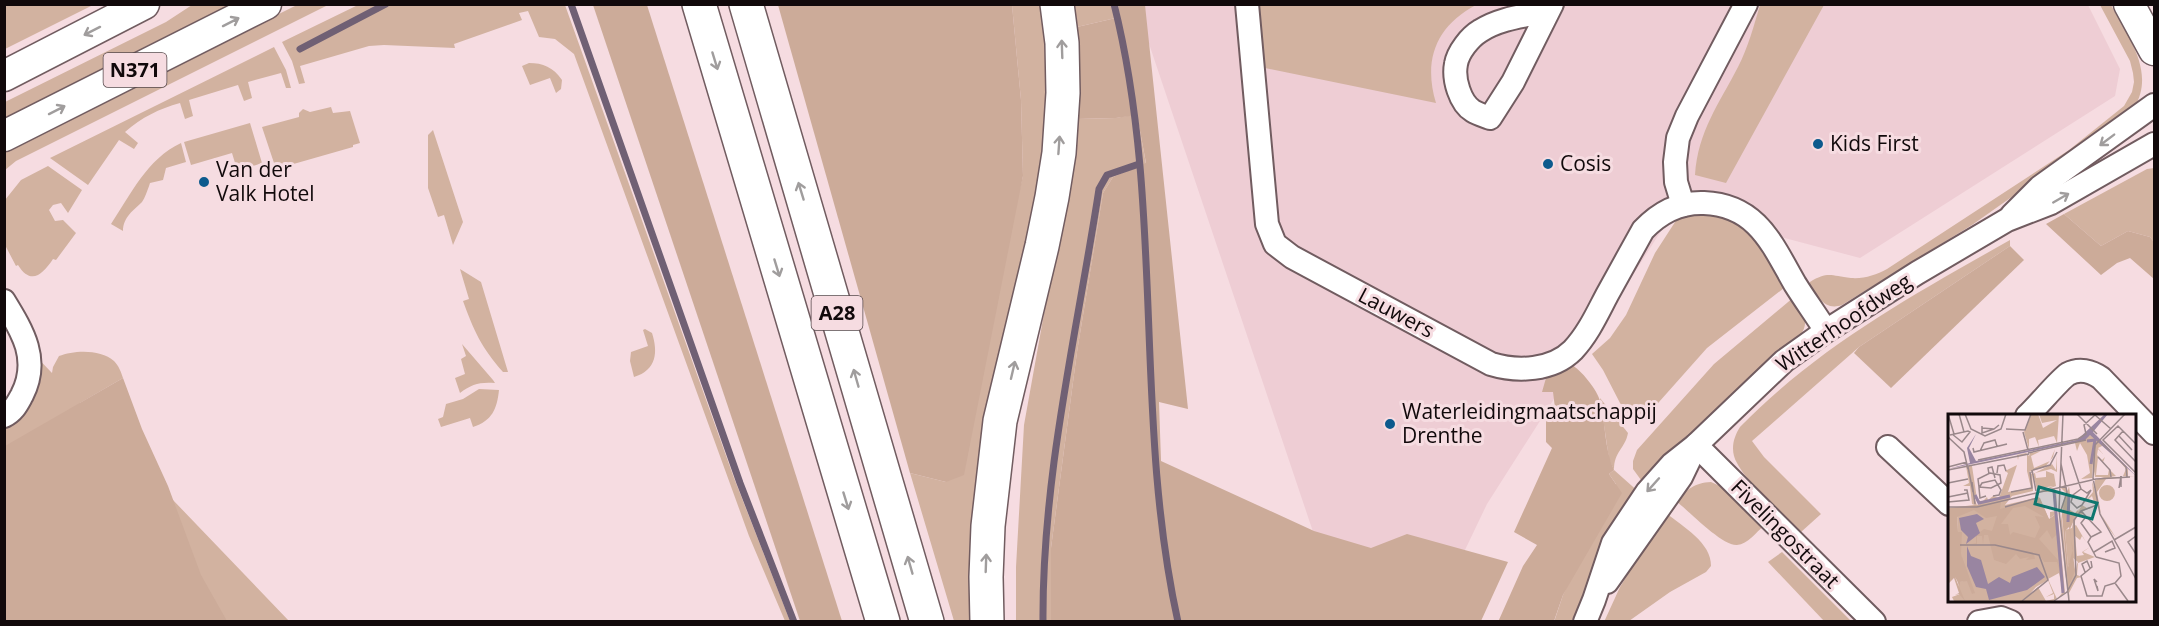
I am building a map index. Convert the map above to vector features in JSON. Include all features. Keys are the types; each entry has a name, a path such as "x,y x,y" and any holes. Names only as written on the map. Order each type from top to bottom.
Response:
{"highway":[{"name":"A28","path":"699,4 884,621"},
{"name":"A28","path":"746,4 927,621"},
{"path":"987,621 988,526 1000,421 1042,246 1059,153 1063,93 1062,43 1057,4"}],"main road":[{"name":"N371","path":"4,76 144,4"},
{"name":"N371","path":"4,136 266,4"},
{"path":"2129,4 2154,50"}],"street":[{"name":"Lauwers","path":"1247,4 1267,224 1275,244 1292,257 1491,364 1507,369 1525,370 1557,360 1572,352 1586,334 1643,230 1663,212 1695,202 1714,203 1742,212 1770,238 1796,286 1826,331"},
{"path":"1683,205 1676,182 1675,162 1678,138 1687,116 1746,4"},
{"path":"1550,8 1513,82 1490,118 1471,110 1456,84 1456,64 1467,43 1480,31 1506,19 1550,8"},
{"name":"Witterhoofdweg","path":"2007,220 2040,188 2154,105"},
{"name":"Witterhoofdweg","path":"1585,621 1594,600 1681,477 1696,445 1784,361 1826,331 1917,273 2007,220 2051,203 2154,144"},
{"path":"4,302 28,349 31,365 28,382 13,411 4,416"},
{"path":"2029,414 2068,374 2080,371 2092,372 2101,378 2154,433"},
{"name":"Fivelingostraat","path":"1696,445 1874,621"},
{"path":"1888,447 1947,498"}],"shaded area":[{"path":"5,4 93,4 93,5 5,49"},
{"path":"360,4 565,5 734,478 790,621 785,621 749,536 574,54 555,39 539,37 528,11 519,13 522,20 454,44 455,48 369,46 300,66 305,83 299,84 292,61 282,42"},
{"path":"1259,4 1476,5 1451,23 1436,46 1431,72 1436,103 1265,68"},
{"path":"192,5 236,5 5,122 5,102 166,22"},
{"path":"297,5 328,5 16,161 5,170 4,151 10,146"},
{"path":"593,5 647,5 842,621 800,621"},
{"path":"778,5 1012,5 1021,100 1023,176 964,475 946,482 910,473"},
{"path":"1012,5 1042,5 1047,72 1046,125 981,621 954,621 910,473 946,482 1023,176 1021,100"},
{"path":"1075,5 1118,5 1120,17 1077,27"},
{"path":"1118,5 1145,5 1188,409 1159,402 1161,461 1314,531 1371,548 1407,534 1508,562 1481,621 1051,622 1051,548 1077,352 1103,193 1113,177 1146,163 1137,115 1077,119 1077,27 1120,17"},
{"path":"1136,5 2088,5 2120,69 2115,96 1860,258 1747,228 1668,220 1487,504 1431,621 1343,621"},
{"path":"1760,5 1824,5 1726,183 1695,175 1705,131 1742,60"},
{"path":"2100,5 2111,5 2137,55 2142,81 2140,95 2134,108 1972,225 1842,305 1831,306 1823,302 1810,282 1826,275 1865,277 1887,269 2069,150 2124,106 2132,92 2133,73 2130,61"},
{"path":"274,47 286,70 291,88 286,88 281,73 248,82 252,98 244,101 238,85 189,100 193,116 185,119 180,103 151,114 125,132 138,143 134,149 119,140 88,185 50,158"},
{"path":"529,63 543,65 555,72 562,80 561,89 556,93 550,78 530,85 522,66"},
{"path":"331,107 333,113 350,111 360,143 276,169 262,127 299,117 303,109 310,112"},
{"path":"1137,114 1146,164 1113,177 1103,193 1077,352 1051,548 1051,621 1016,622 1016,567 1024,425 1077,130 1077,119 1116,118"},
{"path":"250,123 262,163 247,168 248,173 239,176 232,153 191,165 184,142"},
{"path":"433,130 463,222 453,245 444,215 438,217 428,188 428,135"},
{"path":"181,143 186,162 166,168 163,180 150,183 142,202 127,218 123,231 111,224 149,168 169,150"},
{"path":"48,166 82,190 68,213 61,203 53,205 49,210 55,221 63,220 76,233 56,260 53,259 37,276 32,276 18,265 16,266 5,245 5,200 21,180"},
{"path":"2154,168 2154,242 2150,237 2128,231 2101,246 2064,214 2147,169"},
{"path":"1691,213 1720,215 1737,221 1754,237 1775,269 1784,288 1707,348 1643,420 1634,421 1620,403 1592,354 1610,338 1626,315 1655,253 1677,219"},
{"path":"2064,214 2101,246 2128,231 2150,237 2154,242 2154,279 2130,258 2117,263 2101,275 2046,224"},
{"path":"2010,240 2010,246 1859,347 1752,441 1764,457 1821,514 1801,532 1757,489 1737,463 1733,445 1740,427 1802,371 1868,324"},
{"path":"2010,246 2024,260 1891,388 1854,353 1859,347"},
{"path":"460,269 481,282 508,372 503,372 495,363 475,330 463,301 469,299"},
{"path":"1794,297 1805,321 1800,336 1736,390 1679,449 1650,486 1641,480 1633,469 1637,450 1714,364"},
{"path":"643,330 652,333 655,347 654,360 647,370 634,377 630,361 631,352 648,346"},
{"path":"462,344 495,383 476,384 460,393 455,378 465,374 461,359 466,356"},
{"path":"29,349 52,373 59,356 72,353 102,354 114,361 123,378 80,403 289,621 5,621 4,416"},
{"path":"1571,365 1584,375 1599,397 1608,453 1614,470 1609,474 1622,493 1563,595 1554,621 1498,622 1523,566 1537,545 1514,532 1552,448 1546,442 1546,421 1556,416 1553,392 1542,392 1546,378"},
{"path":"123,378 142,429 168,486 201,575 227,621 5,621 5,446"},
{"path":"479,389 499,390 497,403 489,418 473,427 470,418 441,427 438,419 443,417 446,404 463,399"},
{"path":"1600,398 1628,433 1616,458 1614,470 1609,459"},
{"path":"1614,470 1641,494 1597,560 1572,621 1554,622 1563,595 1616,484 1609,474"},
{"path":"1711,482 1720,486 1764,526 1745,542 1737,545 1723,540 1676,501 1692,487"},
{"path":"1666,513 1688,529 1707,550 1711,566 1706,572 1670,592 1629,621 1604,622 1620,587"},
{"path":"1782,552 1851,621 1824,621 1768,562"}],"waterway":[{"path":"300,49 386,4"},
{"path":"571,4 740,483 794,622"},
{"path":"1114,4 1130,81 1139,158 1156,468 1164,545 1178,622"},
{"path":"1043,622 1044,567 1054,458 1099,189 1107,175 1139,164"}],"place":[{"name":"Kids First","path":"1818,144"},
{"name":"Cosis","path":"1548,164"},
{"name":"Van der Valk Hotel","path":"204,182"},
{"name":"Waterleidingmaatschappij Drenthe","path":"1390,424"}]}
